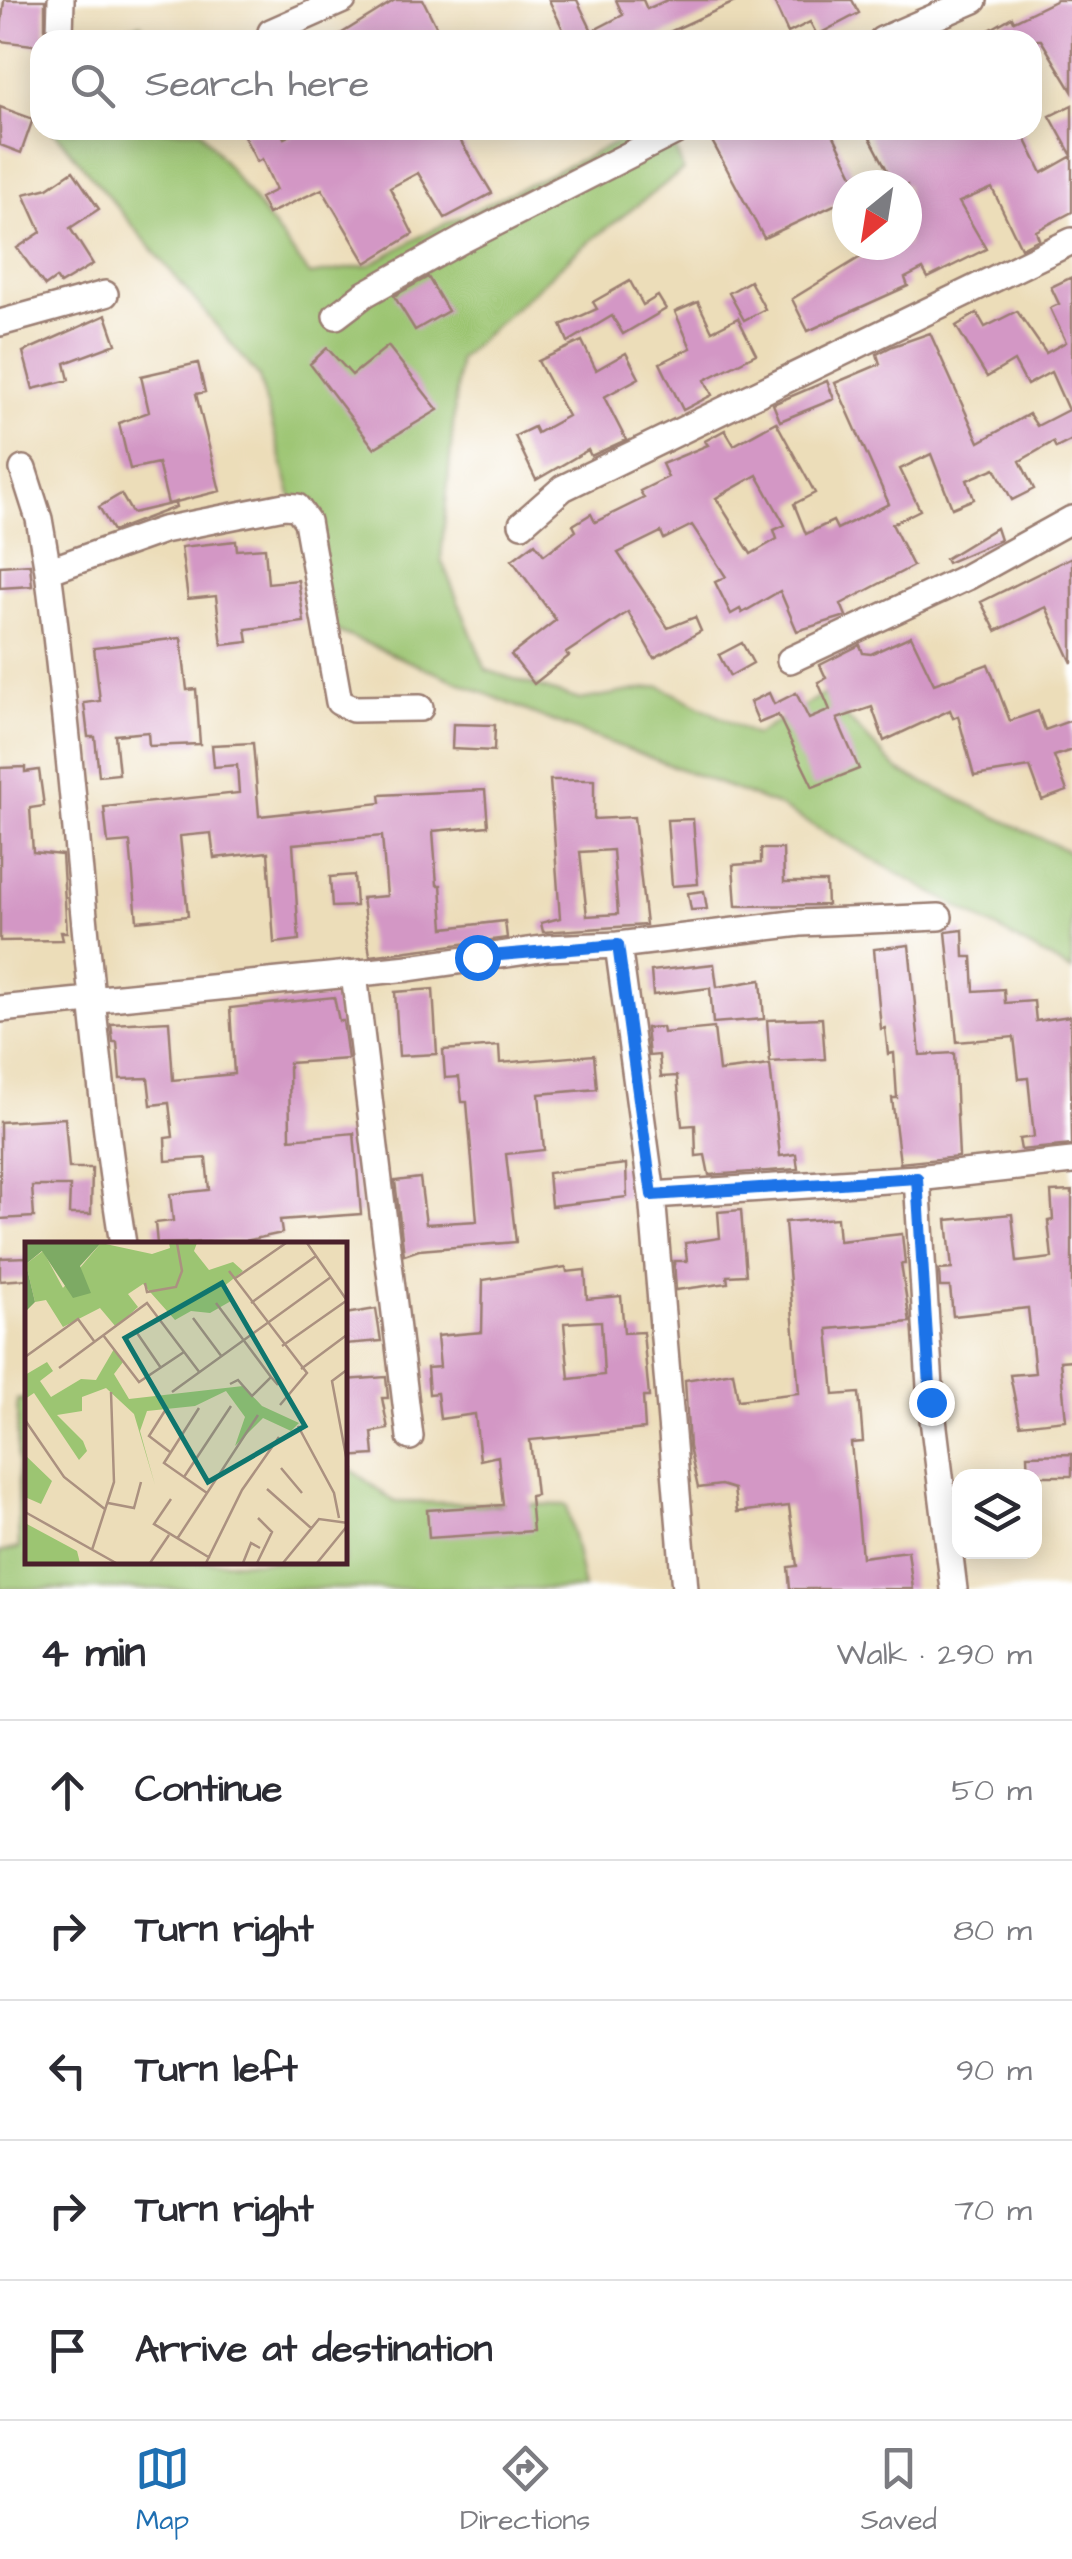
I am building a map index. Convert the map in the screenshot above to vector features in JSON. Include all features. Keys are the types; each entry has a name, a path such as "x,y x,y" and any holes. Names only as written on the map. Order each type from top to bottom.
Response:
{"street":[{"path":"60,30 61,0"},
{"path":"276,30 344,0"},
{"path":"905,30 974,0"},
{"path":"336,316 365,294 462,240 658,140"},
{"path":"522,524 563,488 1072,241"},
{"path":"0,323 104,294"},
{"path":"23,470 39,519 71,747 102,1121 123,1242"},
{"path":"48,571 163,530 284,506 296,507 307,520 340,702 353,709 420,708"},
{"path":"790,660 892,614 1072,519"},
{"path":"0,1008 354,974 548,948 618,945 800,924 939,917"},
{"path":"618,945 652,1195 685,1589"},
{"path":"354,974 410,1437"},
{"path":"652,1195 917,1178 1072,1161"},
{"path":"917,1178 931,1402 954,1589"}],"green space":[{"path":"141,24 144,30 116,30"},
{"path":"61,140 208,140 310,275 370,265 430,231 622,140 672,140 683,170 576,252 459,359 441,559 486,670 580,700 660,686 755,735 824,694 899,771 1072,853 1072,971 776,805 544,718 327,627 259,377"},
{"path":"25,1399 25,1564 348,1564 348,1467 395,1502 567,1505 584,1589 0,1589 0,1552 19,1548 17,1400"}],"building":[{"path":"4,0 45,0 45,30 30,30 30,45 0,41"},
{"path":"395,0 423,0 438,30 347,30"},
{"path":"549,0 577,0 592,30 563,30"},
{"path":"616,0 643,0 647,9 667,0 739,0 674,30 594,30 623,15"},
{"path":"773,0 852,0 859,13 827,30 814,30 810,22 787,30"},
{"path":"1057,0 1072,0 1072,91 1042,42 1042,30 989,30 1012,17 1014,21"},
{"path":"1072,105 1072,156 1050,116"},
{"path":"0,107 30,118 21,153 0,145"},
{"path":"246,140 460,140 492,193 445,218 418,173 390,188 413,234 366,263 322,189 268,214 260,198 276,190 262,159 257,162"},
{"path":"836,140 851,170 832,170 832,206 764,238 712,141"},
{"path":"871,140 1026,140 1042,173 1072,156 1072,212 1036,231 1039,239 1021,248 992,188 959,202 986,249 928,278 923,269 905,278 908,286 808,331 792,299 856,260 922,260 922,170 887,170"},
{"path":"73,171 99,209 70,228 93,264 60,284 56,278 45,286 17,248 41,232 24,194 48,188"},
{"path":"428,277 448,311 415,330 394,296"},
{"path":"1072,277 1072,440 1056,448 1053,442 1020,461 1034,489 1012,500 995,468 967,480 974,499 952,508 931,454 900,469 920,510 892,524 913,566 841,604 846,616 797,631 780,591 742,613 740,609 731,614 715,582 726,577 692,525 664,539 661,532 618,553 668,628 695,617 701,631 654,658 628,612 566,653 569,656 534,684 511,655 556,620 512,560 535,543 544,555 576,531 573,525 591,514 595,522 644,498 640,491 668,477 662,464 708,445 705,441 725,430 734,445 776,422 815,493 794,504 806,534 833,521 837,529 889,504 835,383 880,364 877,354 893,346 930,333 979,442 1029,414 1037,426 1068,410 1051,372 1027,385 1014,361 987,377 956,326 977,313 985,327 1017,311 1046,353 1066,342 1050,308 1059,304 1051,287","holes":["757,475 785,525 774,530 777,539 751,554 716,498"]},
{"path":"630,281 643,305 658,296 666,309 623,334 612,316 568,342 561,325 597,309 593,302"},
{"path":"750,281 765,309 744,320 729,293"},
{"path":"698,302 712,331 738,318 756,354 705,380 712,395 683,410 660,363 691,348 675,312"},
{"path":"106,315 116,344 65,363 69,380 33,389 23,352"},
{"path":"582,341 596,370 626,353 639,378 604,397 626,440 591,456 588,450 536,480 515,436 534,427 537,433 568,416 538,361"},
{"path":"388,346 438,410 374,448 310,364 327,348 352,375"},
{"path":"198,363 205,392 196,394 220,491 168,504 158,463 130,469 119,423 149,412 141,376"},
{"path":"827,381 834,399 780,421 773,404"},
{"path":"121,494 132,513 175,503 176,507 113,531 99,507"},
{"path":"996,528 1000,540 947,563 945,559"},
{"path":"236,541 237,550 265,548 268,583 298,580 304,622 246,629 248,642 222,645 216,596 188,599 181,547"},
{"path":"1072,557 1072,663 1046,607 996,631 981,602"},
{"path":"30,564 32,586 0,588 0,566"},
{"path":"911,636 934,684 988,664 1010,721 1038,711 1045,730 1072,720 1072,750 1054,756 1067,791 1042,800 1030,767 974,776 958,716 953,718 950,710 884,741 872,707 837,719 859,769 813,787 778,715 759,723 750,702 769,693 774,704 796,693 809,719 830,710 818,682 826,678 820,665 860,645 863,653 871,654"},
{"path":"181,638 187,690 196,689 200,744 149,746 148,732 115,735 119,774 99,776 95,737 88,737 84,703 100,701 94,648"},
{"path":"742,643 753,663 730,676 719,655"},
{"path":"453,724 495,725 494,751 452,749"},
{"path":"253,743 259,816 381,803 380,795 485,790 488,826 433,831 437,885 441,885 444,928 505,921 507,938 370,956 362,898 387,896 382,836 293,844 299,940 274,943 268,852 214,858 211,833 180,836 188,916 137,921 130,842 108,844 104,807 239,793 237,765 214,767 212,745"},
{"path":"25,767 25,772 39,770 44,806 30,808 33,852 62,855 67,932 61,932 63,940 0,941 0,768"},
{"path":"550,780 594,780 594,819 634,817 646,925 543,932 541,923 560,918","holes":["613,850 618,914 587,916 580,852"]},
{"path":"693,819 698,884 672,886 667,820"},
{"path":"761,849 783,849 784,882 826,882 827,905 736,906 733,865 761,863"},
{"path":"354,875 356,906 332,907 330,877"},
{"path":"704,891 707,909 691,910 688,893"},
{"path":"963,930 964,957 972,957 974,991 1004,989 1005,1003 1034,1001 1036,1021 1070,1016 1072,1145 1021,1150 1019,1139 1034,1137 1028,1078 1019,1079 1014,1037 957,1042 946,932"},
{"path":"909,945 920,1055 954,1053 959,1157 900,1163 892,1098 897,1098 894,1053 888,1054 885,1028 881,1029 874,949"},
{"path":"714,964 717,987 761,980 764,1019 713,1023 710,988 653,995 651,971"},
{"path":"433,989 437,1054 399,1056 395,992"},
{"path":"334,997 339,1021 343,1021 348,1059 289,1063 290,1139 354,1133 361,1214 280,1220 282,1233 245,1241 157,1242 155,1223 173,1221 170,1194 209,1190 206,1158 166,1161 165,1138 173,1137 169,1103 151,1105 148,1078 120,1079 117,1042 113,1042 111,1024 169,1021 173,1080 234,1074 230,1008"},
{"path":"822,1018 825,1059 770,1062 767,1020"},
{"path":"662,1027 663,1033 714,1028 719,1071 770,1065 780,1156 796,1154 798,1169 709,1175 705,1155 696,1156 695,1125 682,1126 677,1076 661,1077 659,1055 649,1056 646,1028"},
{"path":"499,1046 500,1063 594,1055 597,1089 539,1094 544,1150 506,1154 516,1242 419,1250 404,1255 395,1181 420,1178 426,1224 477,1221 467,1102 462,1102 459,1077 445,1078 443,1050"},
{"path":"65,1118 69,1168 92,1168 91,1214 69,1214 70,1186 32,1186 34,1217 0,1219 0,1122"},
{"path":"626,1164 627,1197 551,1206 548,1173"},
{"path":"1072,1191 1072,1360 1060,1361 1066,1420 1020,1425 1010,1375 1035,1373 1028,1308 953,1316 950,1287 940,1287 939,1270 952,1269 947,1220 1012,1214 1017,1262 1052,1258 1048,1221 1053,1220 1051,1192"},
{"path":"741,1210 746,1275 727,1276 728,1283 676,1290 674,1261 687,1261 685,1243 720,1238 718,1212"},
{"path":"837,1218 839,1241 902,1234 905,1264 901,1264 910,1322 828,1329 834,1395 859,1393 863,1442 851,1443 862,1557 908,1551 913,1589 790,1589 788,1567 797,1566 789,1506 737,1512 734,1489 721,1485 698,1488 689,1447 685,1380 733,1372 738,1400 799,1393 785,1222"},
{"path":"25,1257 25,1279 0,1281 0,1258"},
{"path":"566,1267 567,1272 585,1270 587,1299 621,1296 624,1333 643,1332 649,1397 643,1397 645,1429 530,1440 536,1495 530,1496 533,1531 429,1538 427,1510 503,1505 498,1456 480,1460 475,1414 440,1419 437,1393 429,1394 427,1368 440,1367 437,1336 482,1332 483,1280","holes":["601,1321 604,1375 569,1379 564,1323"]},
{"path":"376,1309 381,1341 348,1344 348,1314"},
{"path":"386,1377 388,1398 382,1398 388,1429 372,1432 374,1455 348,1457 348,1380"},
{"path":"1072,1454 1072,1476 1042,1476 1042,1469 1028,1469 1027,1455"}],"route":[{"path":"477,957 618,945 652,1195 917,1178 931,1402"}]}
